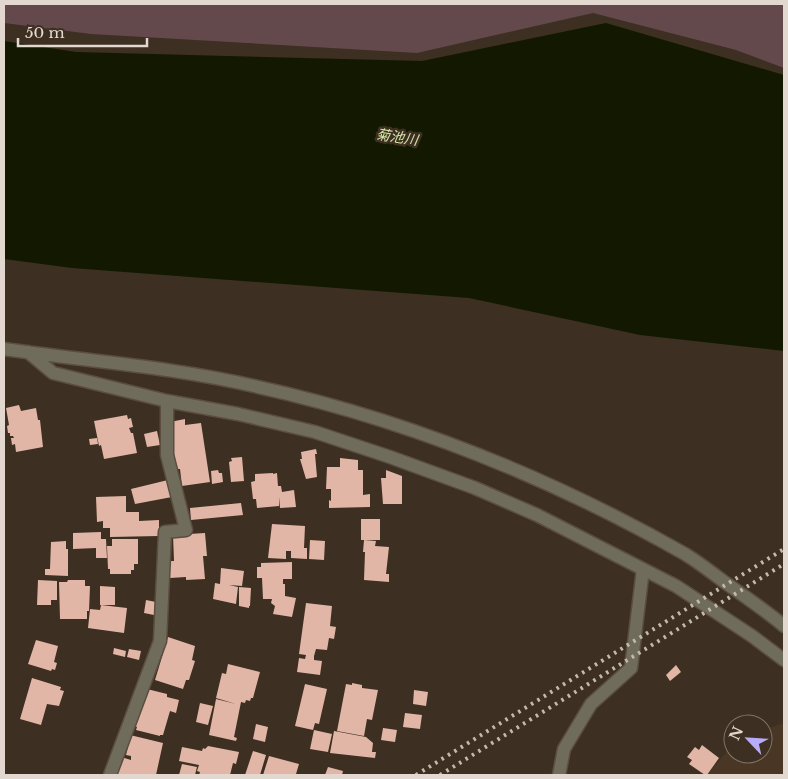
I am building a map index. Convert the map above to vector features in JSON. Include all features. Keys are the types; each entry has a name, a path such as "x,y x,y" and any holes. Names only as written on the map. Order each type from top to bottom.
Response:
{"street":[{"path":"4,349 137,365 253,386 390,423 518,471 608,514 687,555 784,626"},
{"path":"28,352 53,373 167,401 238,414 315,432 390,457 484,492 537,515 676,586 752,636 784,660"},
{"path":"110,775 160,641 165,532 186,530 167,455 167,401"},
{"path":"559,775 564,749 591,704 631,668 644,569"}],"shaded area":[{"path":"4,4 784,4 784,68 736,50 593,13 417,53 91,34 4,23"},
{"path":"784,723 784,775 707,775 723,756 723,764 773,764 773,727"}],"water":[{"name":"菊池川","path":"606,23 784,75 784,351 640,335 469,298 72,268 4,259 4,41 76,52 422,61"}],"building":[{"path":"19,405 21,411 36,408 38,420 40,420 43,447 16,452 15,444 12,445 11,438 14,438 8,433 7,426 9,425 6,408"},
{"path":"127,415 128,419 131,418 133,427 129,428 131,433 133,433 137,453 104,459 101,445 99,446 94,421"},
{"path":"185,419 185,425 201,423 210,482 182,486 180,469 176,469 170,422"},
{"path":"157,431 160,445 147,447 144,434"},
{"path":"97,438 98,444 90,445 89,439"},
{"path":"316,449 317,477 306,479 300,459 302,459 301,452"},
{"path":"242,457 244,481 231,482 229,462 232,461 231,458"},
{"path":"340,458 358,460 358,470 363,470 363,495 370,494 370,507 329,508 331,489 326,489 327,467 340,467"},
{"path":"218,470 219,473 222,473 223,482 212,484 211,471"},
{"path":"386,470 402,476 402,504 383,504 381,478 386,478"},
{"path":"277,473 278,486 281,486 282,492 294,490 296,507 280,508 279,497 279,506 257,508 256,499 253,499 251,482 255,481 255,474"},
{"path":"168,480 172,497 135,504 131,489"},
{"path":"126,496 126,512 139,512 139,521 159,520 159,536 110,537 110,528 103,528 103,521 97,522 96,497"},
{"path":"241,503 243,515 191,520 190,508"},
{"path":"361,519 380,519 380,540 361,540"},
{"path":"272,524 305,526 304,548 307,548 307,559 291,558 291,551 286,551 286,559 268,558"},
{"path":"101,532 101,539 106,539 107,558 96,558 96,548 73,549 73,533"},
{"path":"205,533 207,556 203,556 205,579 186,580 186,577 170,578 168,561 174,561 173,535"},
{"path":"112,539 138,539 138,564 134,564 134,570 131,570 131,574 110,574 107,546 112,546"},
{"path":"310,540 325,541 324,560 309,559"},
{"path":"364,540 376,541 375,546 389,547 386,574 389,574 389,582 364,580"},
{"path":"66,541 66,549 68,549 68,576 45,575 45,569 50,569 51,542"},
{"path":"292,562 292,579 283,579 283,584 285,584 285,596 296,598 292,617 273,614 275,606 271,603 272,599 263,599 262,578 257,578 257,567 261,567 261,563"},
{"path":"221,568 244,571 242,586 229,585 238,587 236,604 213,599 215,583 220,584"},
{"path":"38,580 57,581 57,600 51,600 51,605 37,605"},
{"path":"68,580 85,580 85,586 90,586 87,619 60,619 59,582 67,582"},
{"path":"100,586 115,587 115,605 100,605"},
{"path":"239,587 251,588 249,608 239,606"},
{"path":"146,600 156,602 154,615 144,613"},
{"path":"306,603 332,606 330,626 336,627 334,639 329,638 327,650 316,649 314,656 314,660 322,661 320,675 297,672 299,658 305,659 306,655 299,654"},
{"path":"101,605 127,608 124,633 88,628 90,609 100,610"},
{"path":"168,637 195,646 192,660 195,661 189,680 186,680 183,689 155,680"},
{"path":"36,640 58,646 54,662 57,663 55,670 52,669 51,671 28,664"},
{"path":"114,648 126,651 125,657 113,654"},
{"path":"129,649 141,651 139,660 127,657"},
{"path":"228,664 260,672 253,698 250,701 246,700 245,703 241,702 234,737 237,738 236,741 209,735 216,699 236,704 216,698 222,673 226,674"},
{"path":"676,665 681,672 670,681 666,675"},
{"path":"32,678 61,687 60,690 64,691 59,706 47,704 41,725 20,719"},
{"path":"352,683 362,685 362,688 378,690 372,720 367,719 364,736 337,731 346,684 352,685"},
{"path":"305,684 327,689 319,724 315,723 313,730 295,726"},
{"path":"147,689 167,694 167,697 179,700 176,713 170,711 163,735 160,736 136,730 137,727 135,726"},
{"path":"414,690 428,692 426,706 413,704"},
{"path":"200,703 213,706 208,725 196,722"},
{"path":"405,713 422,715 420,729 403,727"},
{"path":"256,724 268,727 265,742 253,739"},
{"path":"383,728 397,730 395,742 381,740"},
{"path":"314,730 332,734 328,752 310,749"},
{"path":"334,731 366,737 373,743 372,752 376,752 375,758 330,753"},
{"path":"130,735 163,743 156,775 116,775 121,757 131,760 131,756 126,755"},
{"path":"702,745 719,758 707,775 689,764 692,760 687,757 695,747 699,750"},
{"path":"208,746 239,752 236,764 233,763 230,775 199,775 200,772 197,771 199,765 179,761 182,747 202,751 203,748 205,749"},
{"path":"253,751 266,755 260,775 245,775"},
{"path":"269,756 299,764 296,774 300,775 263,775"},
{"path":"182,764 197,767 195,775 179,775"},
{"path":"328,767 343,771 342,775 325,775"}],"railway":[{"path":"416,775 784,549"},
{"path":"440,775 784,564"}]}
